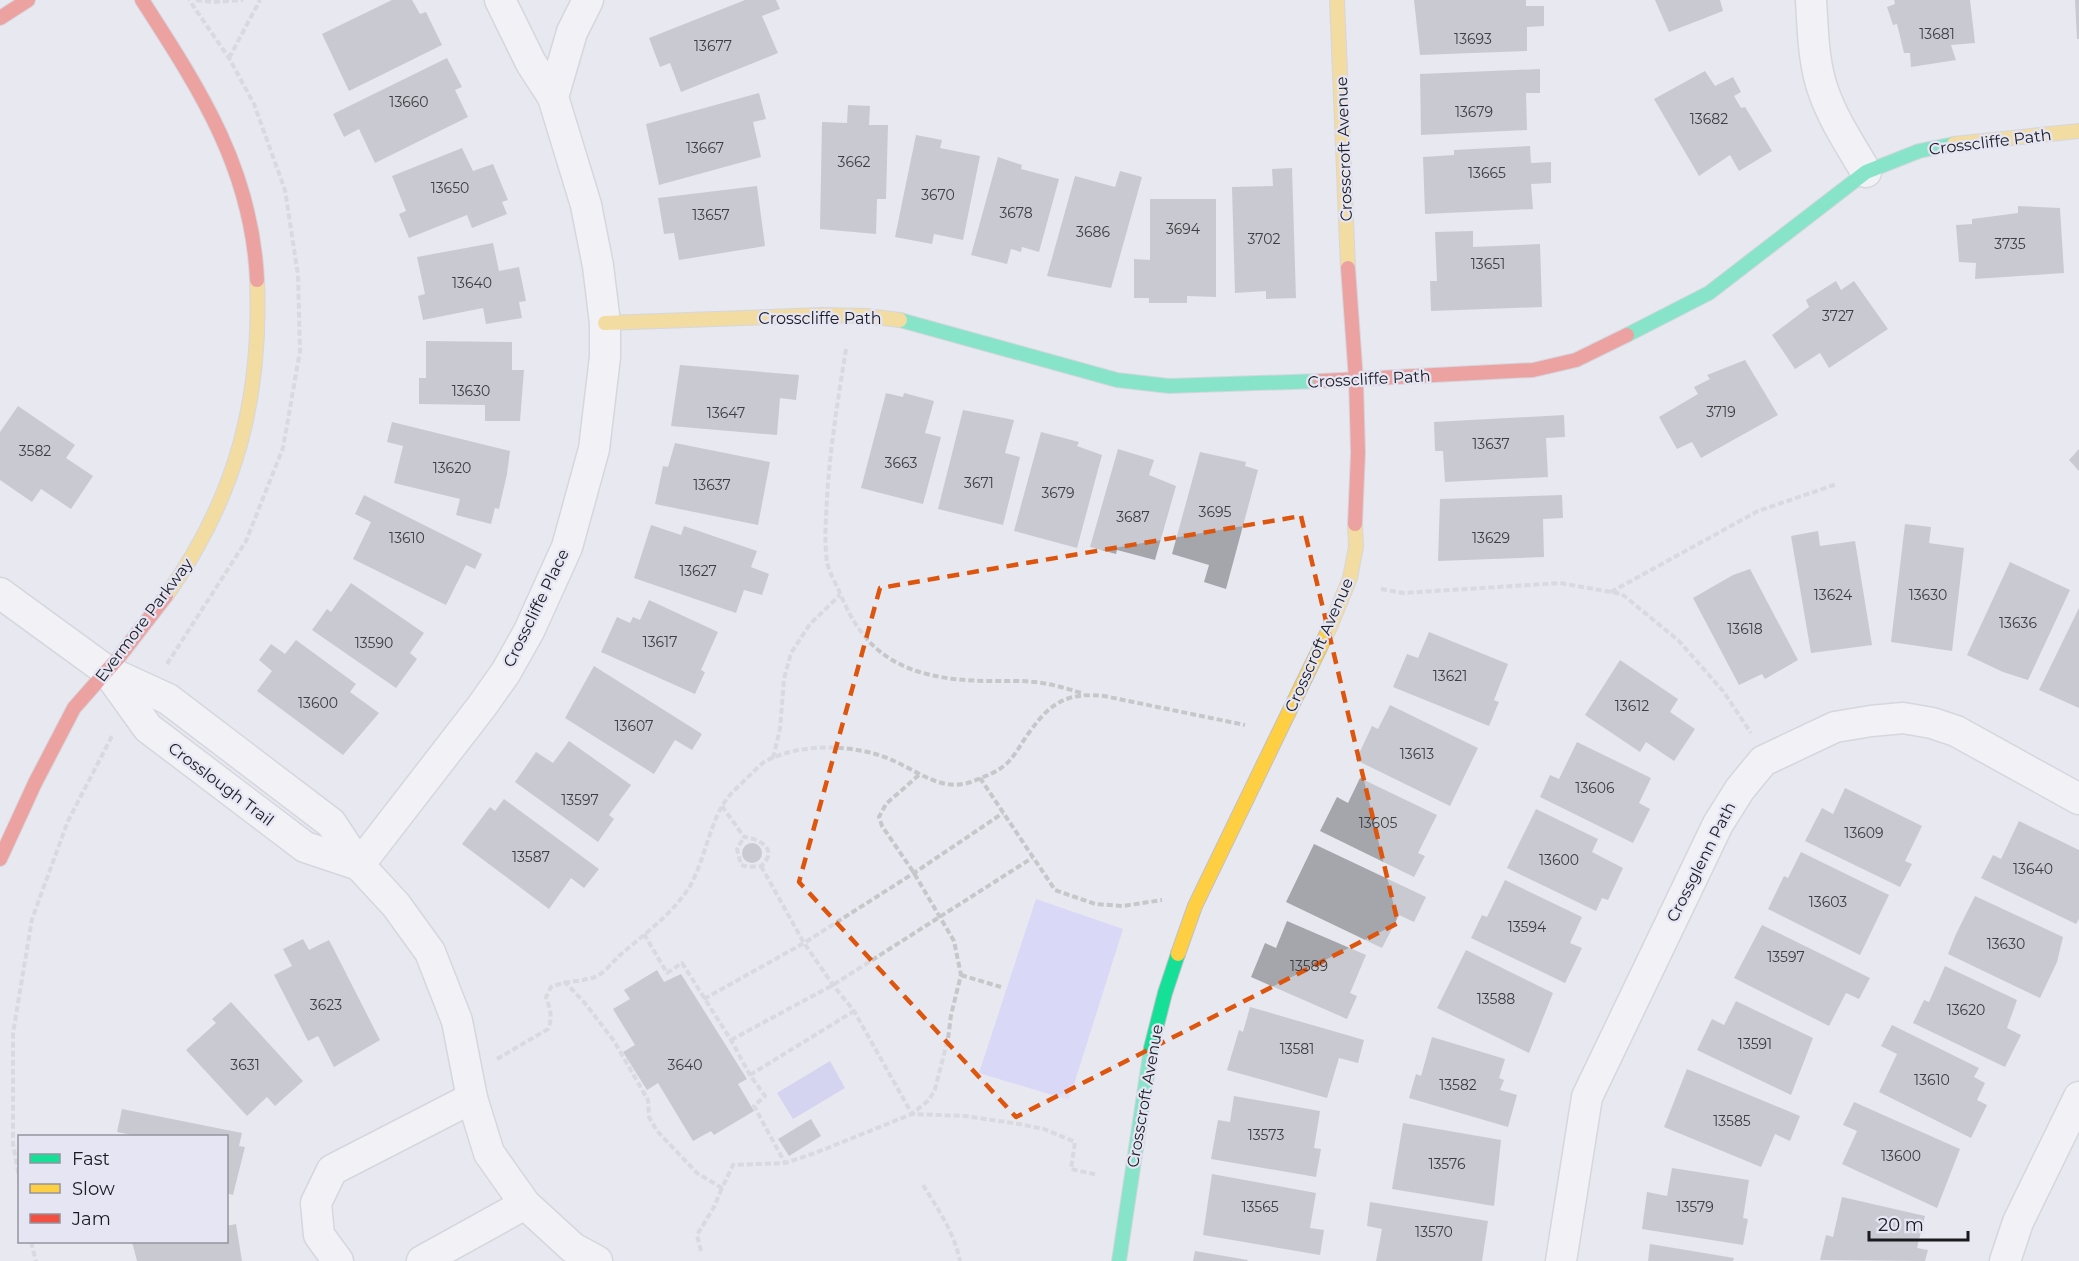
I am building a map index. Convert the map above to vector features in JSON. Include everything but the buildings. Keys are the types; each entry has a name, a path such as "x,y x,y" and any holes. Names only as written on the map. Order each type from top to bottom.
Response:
{"street":[{"path":"0,18 28,0"},
{"name":"Evermore Parkway","path":"0,859 35,778 77,704 107,671 159,605 207,532 224,493 243,437 256,379 259,337 255,252 235,167 201,91 142,0"},
{"name":"Crosscliffe Place","path":"359,865 483,706 512,662 548,591 567,547 594,449 605,357 605,323 598,266 586,205 553,97 531,63 500,0"},
{"path":"553,97 572,32 588,0"},
{"name":"Crosscroft Avenue","path":"1119,1261 1151,1048 1164,993 1179,947 1195,906 1325,638 1348,583 1356,547 1358,453 1356,380 1349,280 1337,0"},
{"path":"1811,0 1814,44 1823,91 1837,123 1866,172"},
{"name":"Crosscliffe Path","path":"605,323 857,315 885,317 1117,380 1146,385 1356,380 1533,370 1576,360 1709,293 1866,172 1919,152 1959,142 2079,131"},
{"name":"Crosslough Trail","path":"0,593 107,671 148,728 305,847 359,865 396,905 430,952 457,1021 472,1098 489,1153 525,1204 573,1248 597,1261"},
{"name":"Crossglenn Path","path":"1561,1261 1587,1097 1718,824 1740,789 1763,760 1835,727 1903,718 1932,723 1956,731 2079,800"},
{"path":"2005,1261 2018,1222 2079,1097"},
{"path":"338,1261 318,1235 316,1203 332,1170 472,1098"},
{"path":"422,1261 525,1204"}],"path":[{"path":"196,0 212,2 243,0"},
{"path":"229,58 260,0"},
{"path":"846,348 829,475 825,537 828,564 846,611 861,633 888,659 929,675 980,682 1018,681 1059,686 1085,694 1252,727"},
{"path":"1611,592 1758,511 1837,484"},
{"path":"1348,583 1403,593 1560,583 1623,594 1679,641 1723,691 1767,759"},
{"path":"773,758 781,723 784,679 791,653 810,624 840,595"},
{"path":"498,1065 497,1057 548,1029 551,1021 546,997 550,987 564,981 597,976 671,910 689,887 722,806 764,762 788,751 827,747 892,760 932,781 946,784 966,783 994,773 1009,762 1030,731 1056,704 1070,697 1085,694"},
{"path":"701,1251 697,1235 714,1207 733,1165 784,1163 815,1153 912,1114 929,1100 935,1089 961,975 954,941 914,873 882,826 879,817 886,804 920,774"},
{"path":"980,778 1055,890 1095,904 1123,906 1170,898"},
{"path":"722,806 744,837 753,838 765,845 768,851 767,858 761,866 755,868 741,865 738,860 737,849 744,837"},
{"path":"704,999 804,942 914,873 1003,813"},
{"path":"731,1040 833,986 1032,858"},
{"path":"761,866 804,942 833,986 854,1011 912,1114"},
{"path":"644,934 667,973 682,963 731,1040 750,1075 765,1096 754,1106 784,1163"},
{"path":"961,975 1001,987"},
{"path":"564,981 584,1002 614,1041 648,1100 649,1117 657,1131 698,1173 722,1188"},
{"path":"750,1075 854,1011"},
{"path":"912,1114 965,1116 1044,1129 1075,1142 1071,1169 1104,1176"},
{"path":"922,1185 944,1217 960,1261"},
{"path":"31,1243 36,1261"}],"highlighted area":[{"path":"1301,516 1398,923 1016,1117 799,882 880,588"}],"shaded area":[{"path":"1036,899 1123,929 1069,1100 979,1073"}],"water":[{"path":"830,1061 845,1088 793,1119 777,1093"}],"traffic: fast":[{"path":"1627,335 1709,293 1866,172 1919,151 1954,144"},
{"path":"900,320 1117,380 1169,386 1320,381"},
{"path":"1119,1261 1151,1048 1178,954"}],"traffic: slow":[{"path":"1337,0 1348,268"},
{"path":"1954,144 2079,131"},
{"path":"166,596 210,522 227,484 240,446 255,366 257,280"},
{"path":"605,323 822,315 866,316 900,320"},
{"path":"1178,954 1195,906 1330,627 1350,578 1356,547 1355,524"}],"traffic: jam":[{"path":"0,18 28,0"},
{"path":"142,0 203,99 234,166 253,240 257,280"},
{"path":"1348,268 1356,380 1358,453 1355,524"},
{"path":"1320,381 1533,370 1576,360 1627,335"},
{"path":"0,859 35,783 74,708 119,657 166,596"}]}
